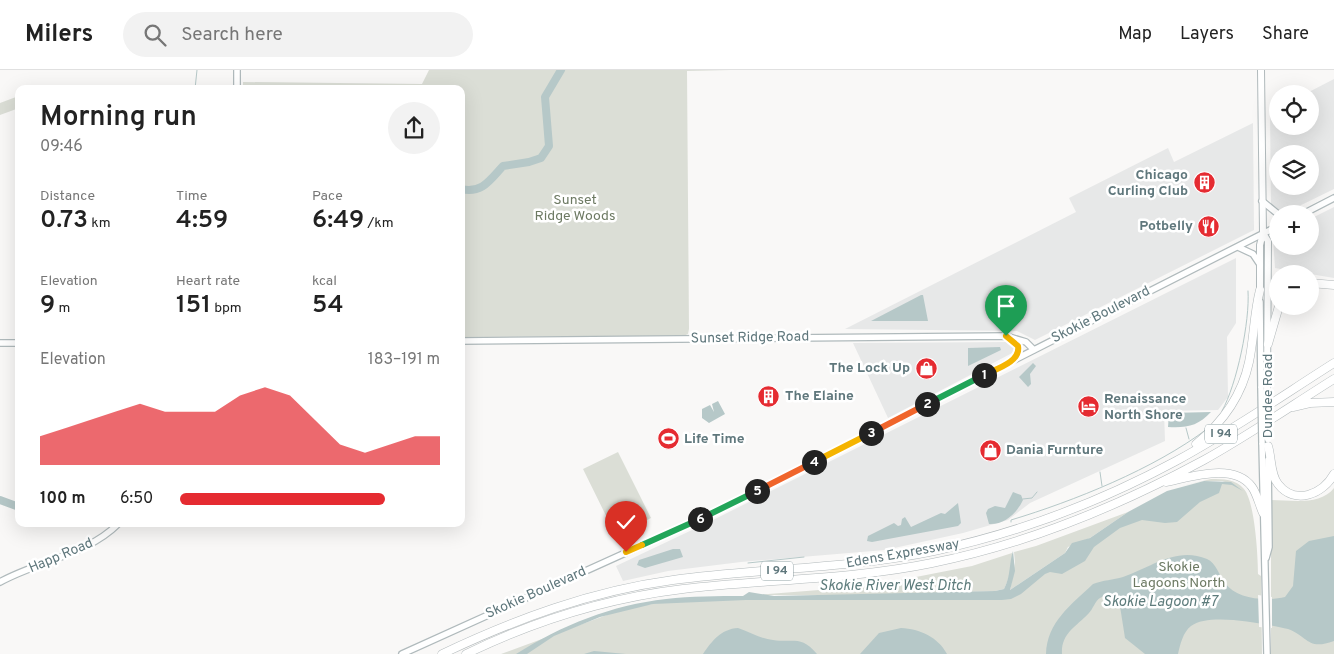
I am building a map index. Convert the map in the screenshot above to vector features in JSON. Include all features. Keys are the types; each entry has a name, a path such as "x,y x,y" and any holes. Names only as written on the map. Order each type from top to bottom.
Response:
{"highway":[{"path":"1319,282 1334,285"},
{"path":"1176,461 1220,422 1239,391 1248,363 1260,290"},
{"path":"1268,344 1276,315"},
{"name":"Edens Expressway","path":"442,654 534,614 572,601 634,586 715,575 851,564 933,551 973,542 1020,528 1073,508 1176,461 1334,363"},
{"name":"Edens Expressway","path":"466,654 520,630 556,618 640,596 685,588 882,572 975,553 1086,516 1159,483 1206,458 1334,379"},
{"path":"1287,409 1310,403 1334,402"},
{"path":"1266,443 1275,479 1289,493 1298,496 1318,492 1327,486 1334,474"},
{"path":"1159,483 1214,474 1234,474 1252,488 1262,513"}],"main road":[{"path":"237,70 237,85"},
{"name":"Dundee Road","path":"1261,70 1263,233 1260,245 1260,290 1269,547 1266,560 1267,654"},
{"path":"1319,206 1334,198"},
{"path":"1262,201 1269,207"},
{"name":"Skokie Boulevard","path":"402,654 707,516 1269,230"},
{"name":"Dundee Road","path":"1263,233 1268,240 1268,344 1264,386"},
{"path":"1238,247 1253,254 1260,265"},
{"path":"1006,336 1018,346 1014,360"},
{"name":"Sunset Ridge Road","path":"465,340 1006,336 1026,342 1034,350"},
{"path":"0,343 15,343"},
{"name":"Dundee Road","path":"1266,443 1262,513 1263,548 1266,560"},
{"name":"Happ Road","path":"0,582 92,543 107,535 115,527"}],"shaded area":[{"path":"1334,79 1334,189 1301,205 1271,205 1271,195 1319,195 1319,145 1270,145 1270,135 1319,135 1319,87"},
{"path":"1253,123 1254,230 1035,340 1017,331 845,329 1076,212 1069,198 1168,148 1174,162"},
{"path":"1334,207 1334,278 1319,275 1319,265 1275,265 1274,255 1319,255 1319,214"},
{"path":"1236,258 1236,323 1227,337 1228,397 1218,410 1164,411 1165,441 1030,503 1008,520 963,533 885,550 741,562 668,571 623,581 616,566 711,521"},
{"path":"1011,342 1018,350 888,418 853,343"}],"green space":[{"name":"Sunset Ridge Woods","path":"429,70 731,70 687,71 688,334 683,336 465,337 465,85 243,85 243,82 422,84"},
{"path":"15,97 15,109 0,115 0,103"},
{"path":"618,452 651,518 616,536 583,469"},
{"name":"Skokie Lagoons North","path":"1211,479 1233,481 1237,483 1244,489 1251,505 1258,574 1261,576 1262,654 501,654 623,609 670,601 1014,595 1126,516 1225,481 1204,481 1178,487"},
{"path":"1334,488 1334,654 1271,654 1271,500 1313,500 1328,494"},
{"path":"1128,512 1090,538 1068,547 1065,553 1010,590 1015,563 1014,552 1036,546"},
{"path":"1012,553 1012,562 1006,585 1004,589 995,591 875,595 757,595 870,586 972,566"}],"water":[{"path":"923,295 928,321 871,321"},
{"path":"1000,347 1001,350 968,366 968,348"},
{"path":"1033,363 1036,366 1030,374 1031,384 1028,387 1019,377"},
{"path":"718,401 725,414 709,423 702,418 702,409 710,405 714,412 712,404"},
{"path":"1211,412 1192,425 1168,427 1169,413"},
{"path":"1204,481 1231,482 1243,491 1232,485 1222,484 1219,493 1200,502 1177,522 1165,523 1142,520 1120,528 1094,547 1085,561 1062,574 1050,572 1045,574 1021,594 1011,599 746,600 653,604 600,617 554,636 527,654 516,654 569,625 607,611 666,599 743,596 749,592 774,596 995,591 1004,589 1013,551 1015,571 1010,590 1065,553 1072,543 1090,538 1128,512 1167,491"},
{"path":"1013,492 1021,495 1023,500 1017,509 1005,520 989,524 986,513 988,509 995,506 1005,508"},
{"path":"958,503 961,523 958,526 872,542 867,541 868,536 894,523 898,526 901,525 902,519 905,517 911,527 941,513 945,514"},
{"name":"Skokie Lagoon #7","path":"1334,536 1334,641 1325,644 1313,643 1288,629 1266,624 1224,619 1199,622 1191,626 1182,639 1178,654 1145,654 1125,638 1119,600 1112,597 1104,597 1098,599 1089,613 1067,635 1062,647 1062,654 1046,654 1047,643 1056,623 1069,607 1093,584 1123,577 1164,560 1185,555 1196,556 1210,561 1230,589 1237,593 1261,599 1285,597 1293,586 1296,551 1309,541"},
{"path":"673,549 680,549 683,557 645,568 637,565 639,560"},
{"path":"738,628 769,639 802,642 817,654 703,654 722,633"},
{"path":"901,628 915,630 928,635 939,643 947,654 860,654 879,633"},
{"path":"594,651 626,654 584,654"}],"pier":[{"path":"1258,595 1272,597 1272,628 1259,627"}],"waterway":[{"path":"195,85 197,70"},
{"path":"465,190 480,188 485,185 503,166 541,158 549,146 545,97 561,70"},
{"path":"1222,411 1233,385 1245,335 1248,291"},
{"path":"1186,428 1189,439"},
{"path":"1011,522 1011,520 1061,503 1113,482 1163,457 1207,429"},
{"path":"1100,472 1102,486"},
{"path":"1023,499 1032,498 1037,492"},
{"path":"0,500 15,506"},
{"path":"748,563 804,557"}],"place":[{"name":"Chicago Curling Club","path":"1204,183"},
{"name":"Potbelly","path":"1209,226"},
{"name":"The Lock Up","path":"926,368"},
{"name":"The Elaine","path":"769,396"},
{"name":"Renaissance North Shore","path":"1088,407"},
{"name":"Life Time","path":"668,439"},
{"name":"Dania Furnture","path":"990,450"}],"route":[{"path":"626,552 707,516 1014,360 1018,353 1018,346 1006,336"}],"water label":[{"name":"Skokie River West Ditch","path":"895,586"}]}
